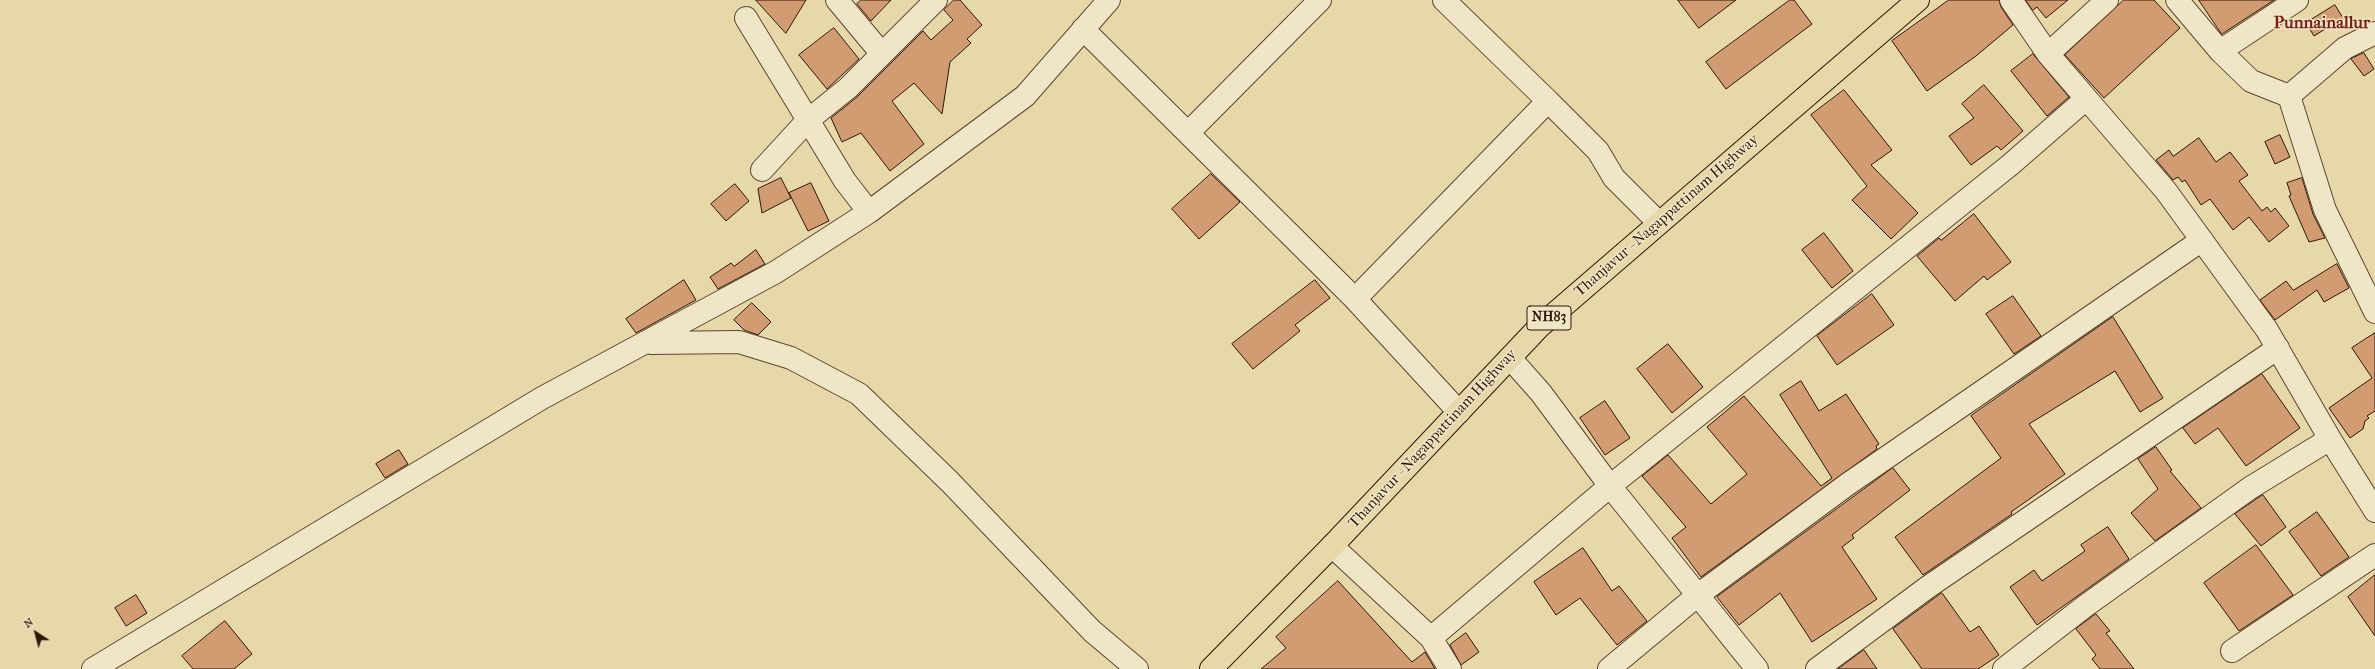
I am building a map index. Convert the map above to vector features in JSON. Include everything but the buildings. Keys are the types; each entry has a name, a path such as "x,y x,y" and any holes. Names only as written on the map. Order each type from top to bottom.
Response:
{"highway":[{"name":"Thanjavur - Nagappattinam Highway","path":"1211,669 1332,546 1539,327 1918,0"}],"street":[{"path":"837,0 882,54"},
{"path":"762,170 807,121 848,88 936,0"},
{"path":"93,669 542,398 776,272 869,212 1025,96 1109,0"},
{"path":"1188,133 1320,0"},
{"path":"1444,0 1598,151 1614,178 1659,224"},
{"path":"2011,0 2048,54 2166,191 2202,240 2278,348 2330,439 2368,482 2375,511"},
{"path":"2048,54 2107,0"},
{"path":"2177,0 2220,51 2251,81 2289,96"},
{"path":"2220,51 2297,0"},
{"path":"746,18 807,121 845,181 869,212"},
{"path":"1084,29 1355,299 1459,412"},
{"path":"2289,96 2345,48 2375,33"},
{"path":"2289,96 2325,210 2375,312"},
{"path":"1431,638 1610,486 2010,165 2086,99"},
{"path":"1355,299 1548,101"},
{"path":"1609,669 1698,595 1848,484 2202,240"},
{"path":"645,343 739,342 791,358 859,394 950,482 1092,630 1137,669"},
{"path":"1817,669 1928,587 2278,348"},
{"path":"1510,358 1541,393 1610,486 1757,669"},
{"path":"2004,669 2084,607 2244,492 2330,439"},
{"path":"1332,546 1431,638 1450,669"},
{"path":"2232,651 2375,555"}],"district":[{"name":"Punnainallur","path":"2322,24"}]}
